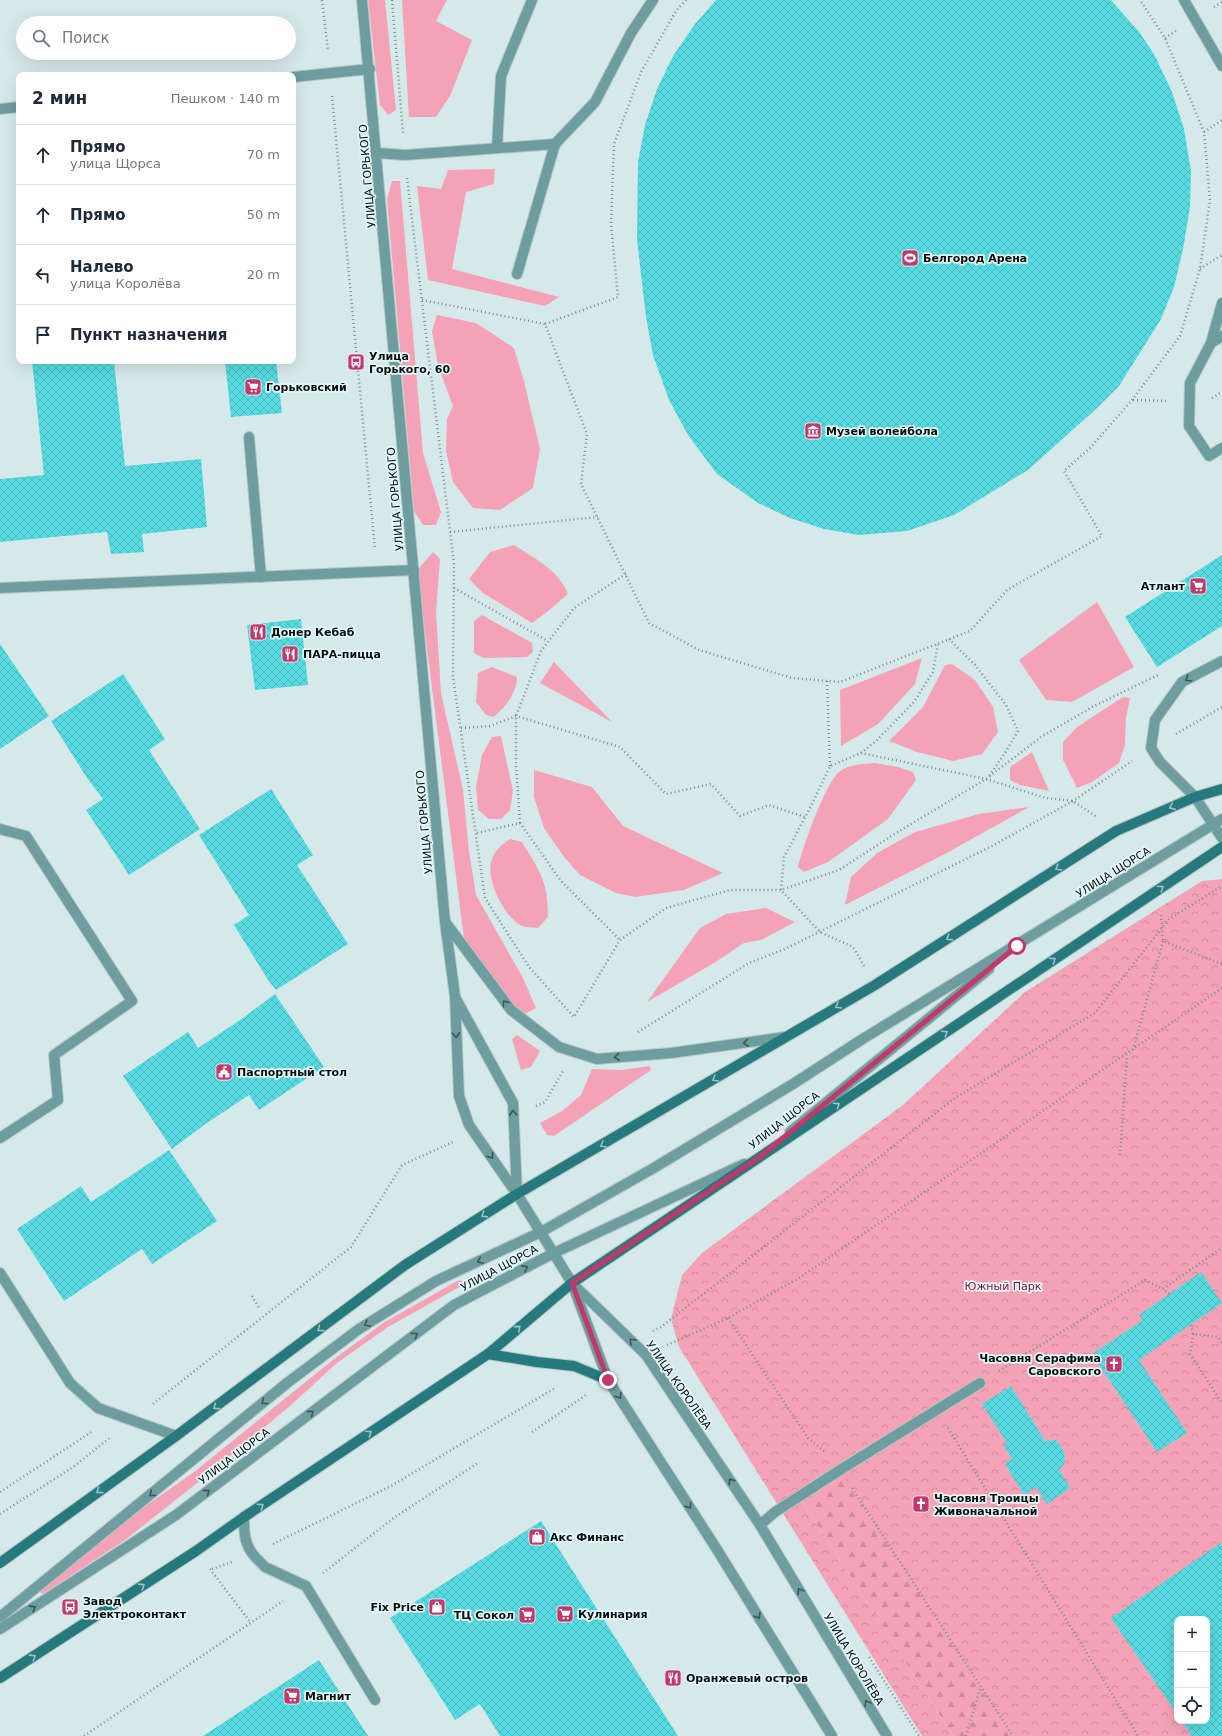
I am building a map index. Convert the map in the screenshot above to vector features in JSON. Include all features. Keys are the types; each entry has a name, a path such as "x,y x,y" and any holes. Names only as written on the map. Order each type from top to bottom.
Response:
{"main road":[{"path":"0,1562 176,1436 405,1265 517,1194 628,1131 875,985 1116,831 1194,797 1222,789"},
{"path":"0,1678 196,1551 244,1517 488,1354 572,1283 1222,847"},
{"path":"488,1354 574,1366 608,1380"}],"street":[{"name":"УЛИЦА ГОРЬКОГО","path":"362,0 370,69 445,922 454,996 460,1096 469,1125 517,1194"},
{"path":"497,148 501,76 532,0"},
{"path":"517,274 555,144 595,102 631,33 653,0"},
{"path":"1184,0 1222,65"},
{"path":"296,77 370,69"},
{"path":"0,109 16,107"},
{"path":"377,153 405,155 555,144"},
{"path":"1222,303 1211,344 1190,383 1189,426 1209,456 1222,448"},
{"path":"1211,344 1222,336"},
{"path":"249,437 261,577"},
{"path":"0,588 414,570"},
{"path":"1222,660 1182,682 1155,720 1151,748 1160,762 1218,821 1222,838"},
{"name":"УЛИЦА ЩОРСА","path":"0,1617 287,1383 359,1328 436,1281 541,1232 652,1169 1017,946 1218,821"},
{"path":"0,829 26,836 132,1001 54,1055 58,1100 0,1138"},
{"path":"445,922 511,1010 558,1047 598,1059 671,1053 785,1037"},
{"name":"УЛИЦА ЩОРСА","path":"0,1629 176,1515 454,1305 554,1253 761,1156 1017,946"},
{"name":"УЛИЦА ГОРЬКОГО","path":"454,996 513,1103 517,1194"},
{"path":"517,1194 572,1283 608,1380 716,1548 832,1736"},
{"path":"0,1272 70,1383 98,1408 176,1436"},
{"name":"УЛИЦА КОРОЛЁВА","path":"572,1283 646,1355 760,1525 887,1736"},
{"path":"760,1525 775,1512 840,1470 980,1383"},
{"path":"244,1517 244,1537 252,1554 261,1561 265,1567 306,1586 375,1700"}],"path":[{"path":"322,0 378,572"},
{"path":"392,0 405,155 454,564 453,677 477,833 485,898 529,967 574,1017 620,940 666,908 730,890 781,890 839,870 896,833 986,780 1042,737 1094,706 1164,671"},
{"path":"422,300 545,324 618,297 611,224 614,144 641,72 676,11 686,0"},
{"path":"545,324 587,434 581,484 649,623 699,650 792,678 840,682 970,631 1007,590 1102,536 1064,470 1091,447 1132,400 1180,336 1200,269 1210,200 1204,132 1165,38 1140,0"},
{"path":"1204,132 1222,120"},
{"path":"1200,269 1222,255"},
{"path":"450,532 598,517"},
{"path":"620,940 561,881 520,823 516,764 516,716 541,651 548,641 574,608 626,574"},
{"path":"454,588 548,641"},
{"path":"949,639 976,665 1006,705 1018,731 986,780"},
{"path":"830,766 861,753 876,741 914,702 932,672 939,644"},
{"path":"827,681 830,766 784,856 781,890 820,932 853,947 875,985"},
{"path":"632,1034 644,1029 749,963 786,949 992,846 1073,801 1151,748 1222,707"},
{"path":"461,728 490,726 516,716 620,747 666,794 711,784 740,816 769,805 805,817"},
{"path":"861,753 986,780 1046,798 1073,801 1083,807"},
{"path":"477,833 520,823"},
{"path":"1133,1050 1164,941"},
{"path":"687,1335 728,1318 798,1278 1222,988"},
{"path":"513,1116 545,1102 575,1052"},
{"path":"1120,1155 1127,1054"},
{"path":"0,1514 73,1467 351,1247 402,1165 475,1133"},
{"path":"1163,1289 1222,1248"},
{"path":"980,1383 1145,1280 1163,1289 1169,1294"},
{"path":"252,1296 259,1308"},
{"path":"728,1318 808,1438 834,1459 1013,1736"},
{"path":"1191,1325 1193,1334 1190,1354 1222,1403"},
{"path":"1193,1334 1218,1337 1222,1343"},
{"path":"937,1410 1138,1736"},
{"path":"0,1492 116,1415"},
{"path":"196,1551 251,1623"},
{"path":"966,1736 981,1686"}],"green space":[{"path":"368,0 385,0 396,110 388,115 380,105"},
{"path":"402,0 447,0 436,21 472,40 450,96 436,117 409,117"},
{"path":"495,169 494,184 466,192 452,269 559,297 545,306 428,280 417,186 441,189 448,170"},
{"path":"392,181 400,181 423,453 441,512 436,525 423,525 414,511 387,199"},
{"path":"437,315 476,323 514,348 524,381 540,449 533,488 500,510 473,508 453,482 446,451 447,419 453,406 438,366 432,331"},
{"path":"514,545 552,571 559,578 568,594 532,623 483,593 469,579 490,552"},
{"path":"433,552 440,559 436,612 441,693 463,790 469,851 476,895 523,978 536,1008 521,1016 477,974 464,939 417,570"},
{"path":"1097,602 1134,667 1072,702 1046,700 1019,660"},
{"path":"482,615 532,643 533,652 527,657 483,658 474,653 474,621"},
{"path":"922,658 915,684 878,724 841,746 840,690"},
{"path":"554,662 612,722 540,683"},
{"path":"952,664 975,680 993,707 998,732 982,754 953,761 917,752 889,741 923,707 945,665"},
{"path":"492,667 517,677 515,688 510,700 493,717 486,715 476,702 478,673"},
{"path":"1123,697 1130,698 1126,718 1125,745 1119,763 1092,782 1077,788 1063,760 1063,742 1077,727"},
{"path":"501,736 513,791 510,810 501,819 489,819 478,810 476,787 482,755 492,737"},
{"path":"1032,752 1049,791 1020,785 1010,780 1010,767"},
{"path":"875,763 898,767 913,772 916,780 888,819 828,862 804,872 798,867 800,858 815,816 834,778 839,772 847,767"},
{"path":"534,770 592,787 623,826 723,873 684,890 635,897 616,893 580,875 564,857 544,828 534,797"},
{"path":"1029,807 943,855 845,905 851,877 877,853 915,832 979,814"},
{"path":"510,839 522,842 534,861 545,886 548,917 538,928 522,926 508,914 502,906 491,878 491,862 494,855 498,849"},
{"name":"Южный Парк","path":"1222,879 1222,1736 1011,1736 840,1470 875,1449 871,1443 796,1492 953,1736 922,1736 679,1347 671,1319 682,1275 702,1253 903,1105 1025,992 1202,881"},
{"path":"766,908 795,922 761,940 744,943 714,963 647,1002 700,928 726,914"},
{"path":"517,1035 540,1051 531,1067 521,1070 512,1039"},
{"path":"650,1066 651,1070 554,1136 547,1135 540,1123 562,1111 581,1095 592,1069 621,1070"},
{"path":"459,1280 463,1281 463,1285 388,1327 337,1363 290,1406 206,1476 125,1540 43,1594 38,1591 107,1533 194,1472 334,1359 383,1323"},
{"path":"871,1443 1068,1736 953,1736 796,1492"}],"building":[{"name":"Белгород Арена","path":"716,0 1111,0 1140,33 1155,56 1172,92 1184,129 1191,171 1190,207 1183,249 1174,287 1161,319 1119,386 1097,408 1028,470 954,515 907,531 859,535 824,529 790,518 758,503 717,474 688,435 669,400 653,355 646,317 637,239 638,162 645,125 657,89 673,56 695,24"},
{"path":"32,364 114,364 125,466 201,459 207,527 142,534 144,552 111,554 107,532 0,542 0,479 44,475"},
{"name":"Горьковский","path":"225,364 276,364 282,413 231,417"},
{"name":"Атлант","path":"1222,555 1222,626 1157,667 1125,617"},
{"path":"301,619 308,685 255,690 247,625"},
{"path":"0,644 49,716 0,749"},
{"path":"123,674 165,739 149,750 200,829 129,875 86,810 103,799 87,778 51,721"},
{"path":"271,789 313,855 297,865 348,944 276,990 268,980 234,925 249,915 199,835"},
{"path":"275,994 324,1067 259,1110 249,1095 204,1125 172,1149 123,1076 188,1032 198,1048 243,1018"},
{"path":"169,1150 217,1221 152,1264 142,1249 64,1301 17,1229 81,1186 91,1202"},
{"path":"1201,1272 1222,1303 1139,1360 1187,1433 1157,1452 1092,1354 1143,1320 1139,1315"},
{"path":"1011,1386 1045,1441 1056,1440 1064,1451 1065,1463 1059,1470 1070,1488 1047,1504 1036,1487 1024,1495 1005,1464 1012,1459 1003,1445 1007,1443 982,1404"},
{"path":"541,1521 678,1736 500,1736 480,1704 455,1720 390,1618"},
{"path":"1222,1542 1222,1736 1192,1736 1184,1724 1210,1724 1210,1616 1174,1616 1174,1710 1111,1618"},
{"path":"319,1660 368,1736 203,1736"}],"place":[{"name":"Белгород Арена","path":"910,258"},
{"name":"Улица Горького, 60","path":"356,362"},
{"name":"Горьковский","path":"253,387"},
{"name":"Музей волейбола","path":"813,431"},
{"name":"Атлант","path":"1198,586"},
{"name":"Донер Кебаб","path":"258,632"},
{"name":"ПАРА-пицца","path":"290,654"},
{"name":"Паспортный стол","path":"224,1072"},
{"name":"Часовня Серафима Саровского","path":"1114,1364"},
{"name":"Часовня Троицы Живоначальной","path":"921,1504"},
{"name":"Акс Финанс","path":"537,1537"},
{"name":"Завод Электроконтакт","path":"70,1607"},
{"name":"Fix Price","path":"437,1607"},
{"name":"Кулинария","path":"565,1614"},
{"name":"ТЦ Сокол","path":"527,1615"},
{"name":"Оранжевый остров","path":"673,1678"},
{"name":"Магнит","path":"292,1696"}],"route":[{"path":"608,1380 572,1283 761,1156 1017,946"}]}
